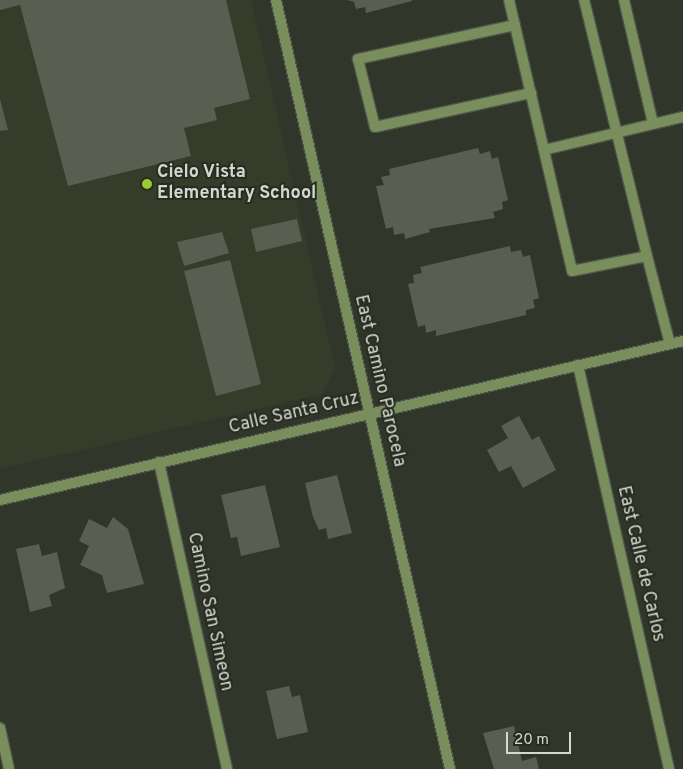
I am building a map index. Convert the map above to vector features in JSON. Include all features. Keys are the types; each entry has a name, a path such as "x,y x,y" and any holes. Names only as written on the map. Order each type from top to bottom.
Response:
{"street":[{"name":"East Camino Parocela","path":"276,0 450,769"},
{"path":"510,0 572,270 647,256"},
{"path":"584,0 670,344"},
{"path":"624,0 654,124"},
{"path":"515,25 358,58 375,127 531,93"},
{"path":"544,150 683,117"},
{"name":"Calle Santa Cruz","path":"0,500 370,412 683,341"},
{"name":"East Calle de Carlos","path":"578,365 670,769"},
{"name":"Camino San Simeon","path":"159,462 227,769"},
{"path":"0,728 9,769"}],"shaded area":[{"name":"Cielo Vista Elementary School","path":"0,0 251,0 335,368 322,394 0,469"}],"building":[{"path":"0,0 226,0 250,99 214,108 217,120 184,128 191,156 68,186 20,5 0,10"},
{"path":"347,0 412,1 366,13 365,7 356,9 354,2"},
{"path":"0,99 8,130 0,131"},
{"path":"478,148 480,154 490,151 492,159 498,157 508,200 502,202 503,209 493,212 495,218 429,229 430,232 405,239 404,233 394,235 393,227 386,229 376,186 384,185 381,177 390,175 389,169"},
{"path":"297,219 302,241 256,252 251,229"},
{"path":"222,232 229,253 184,266 177,242"},
{"path":"510,246 511,252 521,250 523,257 530,255 539,298 533,300 535,308 526,310 526,315 436,336 436,330 426,333 425,325 418,327 408,284 414,283 413,275 422,273 420,267"},
{"path":"230,260 261,384 216,396 184,271"},
{"path":"519,416 532,440 539,436 556,470 523,488 511,466 499,472 487,450 508,438 501,426"},
{"path":"337,475 352,533 328,539 326,528 319,530 313,517 305,483"},
{"path":"265,485 280,547 241,556 237,537 231,538 221,495"},
{"path":"113,517 128,529 144,584 107,593 102,575 80,565 89,546 79,541 89,519 107,528"},
{"path":"39,544 42,556 57,552 65,588 49,595 52,606 30,612 16,549"},
{"path":"289,686 292,697 300,695 308,732 277,739 266,691"},
{"path":"514,726 522,761 536,757 539,769 494,769 483,733"}],"place":[{"name":"Cielo Vista Elementary School","path":"147,184"}]}
